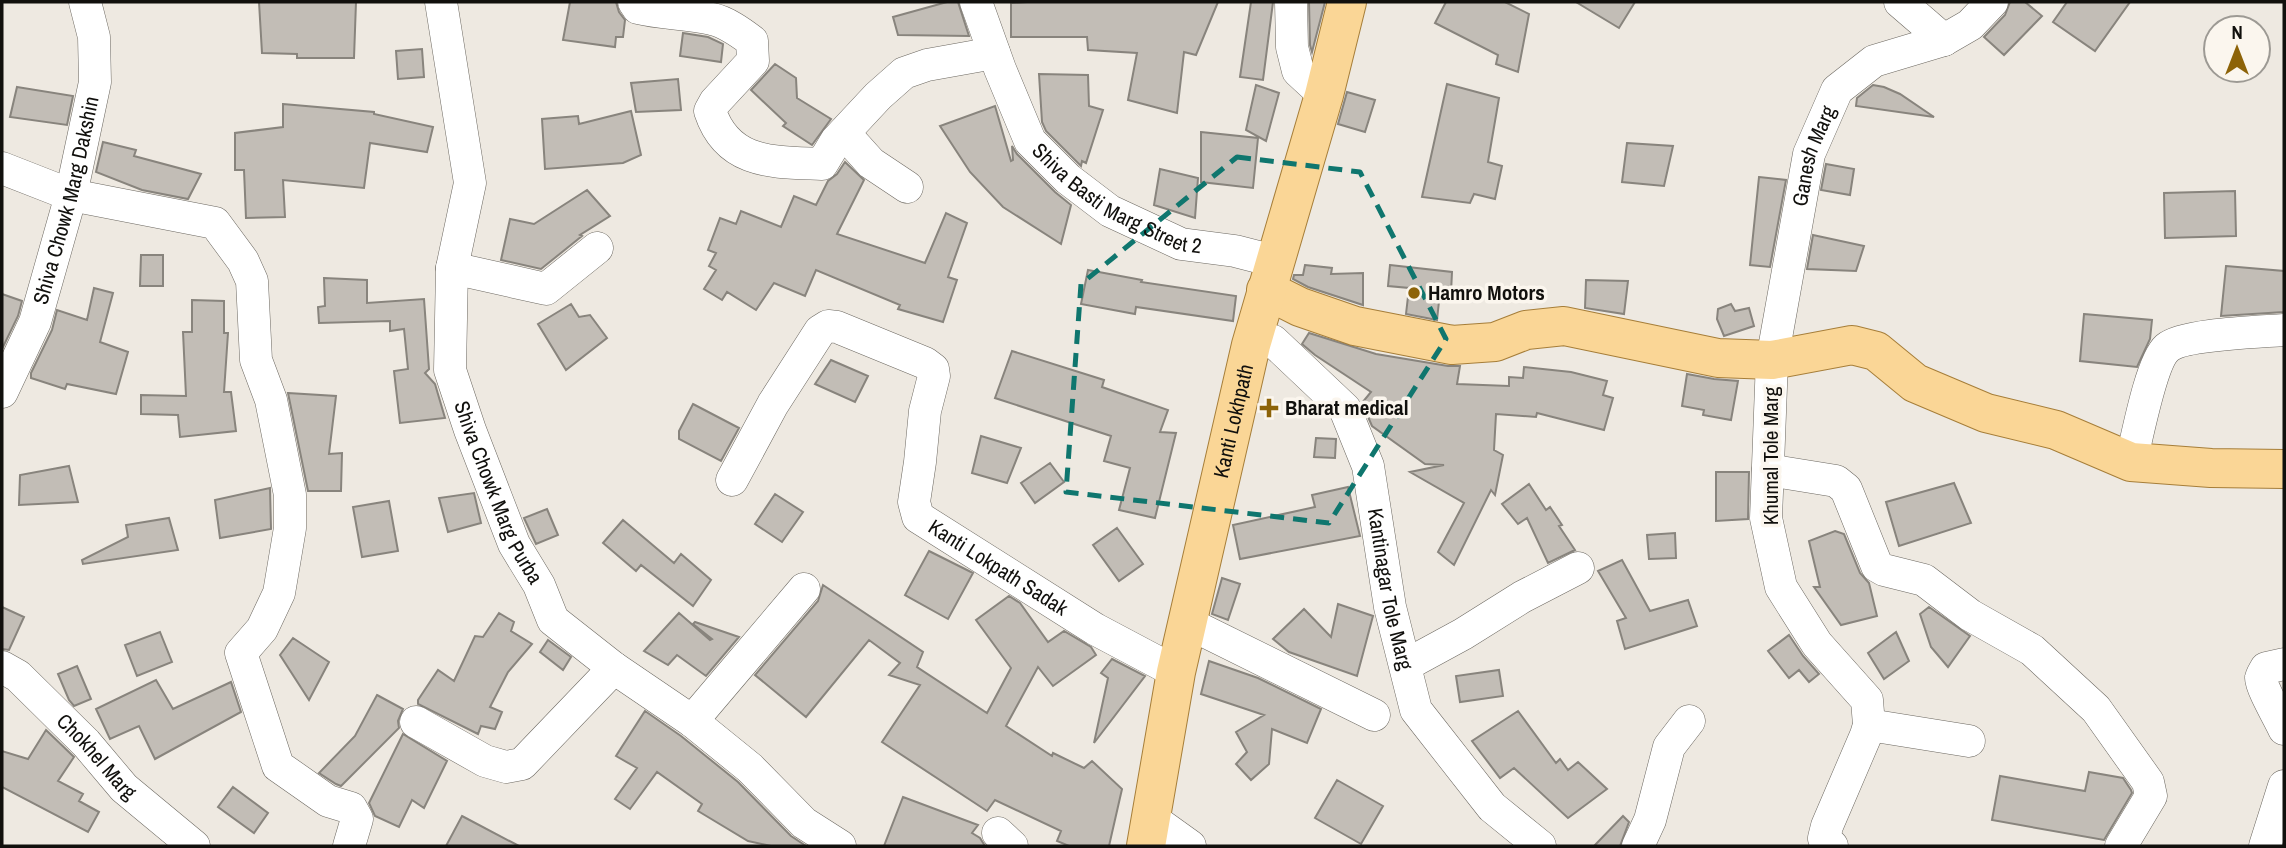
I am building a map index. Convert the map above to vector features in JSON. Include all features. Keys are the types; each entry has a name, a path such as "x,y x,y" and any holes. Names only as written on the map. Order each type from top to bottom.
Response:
{"main road":[{"name":"Kanti Lokhpath","path":"1148,832 1176,671 1251,345 1324,95 1347,2"},
{"path":"1270,276 1300,307 1355,326 1452,345 1495,342 1526,330 1564,326 1718,358 1772,360 1852,345 1876,351 1894,363 1915,383 1986,414 2056,430 2131,462 2211,468 2284,469"}],"street":[{"name":"Shiva Chowk Marg Dakshin","path":"2,392 35,322 71,195 95,82 94,37 85,2"},
{"name":"Shiva Chowk Marg Purba","path":"441,2 470,183 452,268 450,370 474,442 514,544 539,585 553,620 614,668 692,721 751,768 804,823 840,846"},
{"path":"634,2 638,8 664,14 713,19 752,41 753,61 710,111 720,130 743,154 755,159 822,164 844,133 904,73 927,65 994,53"},
{"name":"Shiva Basti Marg Street 2","path":"976,2 1030,141 1068,179 1110,211 1181,244 1235,251 1270,276"},
{"path":"1291,2 1292,47 1298,71 1324,95"},
{"path":"1900,2 1944,40"},
{"name":"Ganesh Marg","path":"1772,360 1809,154 1836,90 1874,61 1944,40 1970,25 1992,2"},
{"path":"844,133 871,163 907,187"},
{"path":"2,167 71,195 215,223 243,261 251,281 256,360 271,400 290,495 290,528 279,593 262,629 240,653 278,765 328,801 351,808 357,819 349,846"},
{"path":"452,268 546,289 597,248"},
{"name":"Kanti Lokpath Sadak","path":"732,480 772,404 820,331 828,326 837,327 925,363 933,369 934,376 925,411 914,502 918,517 1095,629 1176,671"},
{"path":"2131,462 2156,363 2166,348 2183,340 2284,330"},
{"name":"Kantinagar Tole Marg","path":"1251,345 1273,341 1345,409 1368,466 1390,607 1416,710 1492,807 1540,846"},
{"name":"Khumal Tole Marg","path":"1772,360 1766,518 1782,587 1817,644 1867,700 1869,725"},
{"path":"1768,470 1842,484 1877,566 1924,580 1970,615 2032,650 2096,709 2148,782 2151,796 2120,846"},
{"path":"1406,664 1578,568"},
{"path":"692,721 804,590"},
{"path":"1186,629 1198,628 1374,715"},
{"path":"2284,664 2266,668 2261,677 2262,688 2284,729"},
{"name":"Chokhel Marg","path":"2,667 18,676 86,743 124,788 194,846"},
{"path":"416,722 485,761 506,767 523,764 614,668"},
{"path":"1638,846 1650,820 1669,747 1689,721"},
{"path":"1832,846 1824,838 1827,826 1869,725 1969,741"},
{"path":"2266,846 2284,786"},
{"path":"1148,832 1190,846"}],"highlighted area":[{"path":"1237,157 1360,172 1446,339 1329,523 1066,492 1081,284"}],"building":[{"path":"259,2 356,2 354,58 297,58 297,54 262,53"},
{"path":"570,2 616,2 625,20 623,37 616,37 615,47 563,40"},
{"path":"947,2 958,2 969,36 898,35 893,17"},
{"path":"1218,2 1196,55 1184,52 1177,113 1128,100 1137,53 1088,50 1087,37 1011,37 1011,3"},
{"path":"1251,2 1273,2 1263,80 1240,77"},
{"path":"1309,2 1325,2 1312,52 1310,45"},
{"path":"1446,2 1505,2 1529,14 1518,72 1496,64 1498,55 1435,23"},
{"path":"1576,2 1635,2 1619,28"},
{"path":"2010,2 2025,2 2042,16 2004,55 1984,37 2005,15"},
{"path":"2067,2 2130,2 2095,51 2053,22"},
{"path":"683,33 708,37 723,44 721,62 680,56"},
{"path":"422,49 424,77 398,79 396,51"},
{"path":"775,64 796,78 797,98 831,119 812,145 783,126 786,123 751,90"},
{"path":"1039,74 1088,75 1089,106 1103,110 1086,163 1082,161 1081,166 1046,131 1042,122"},
{"path":"678,79 681,110 636,112 631,83"},
{"path":"1447,84 1499,98 1488,162 1502,166 1495,199 1474,194 1470,203 1422,197"},
{"path":"1256,85 1279,93 1266,141 1246,130"},
{"path":"1873,85 1900,94 1934,117 1856,106 1857,98"},
{"path":"17,87 73,96 67,125 10,117"},
{"path":"1347,92 1375,100 1365,132 1338,124"},
{"path":"283,104 374,112 433,127 427,152 370,143 364,188 283,180 285,217 246,218 244,170 235,170 235,133 283,127"},
{"path":"995,106 1011,161 1012,146 1055,192 1071,205 1061,244 1003,207 970,172 940,126"},
{"path":"631,111 641,155 623,163 545,169 542,119 578,116 579,124"},
{"path":"1201,132 1258,138 1253,188 1201,182"},
{"path":"103,142 136,150 134,156 201,174 188,199 142,190 96,172"},
{"path":"1627,143 1673,146 1664,186 1622,182"},
{"path":"845,162 864,180 837,234 925,263 946,213 967,223 948,277 957,280 943,322 898,309 900,305 816,270 805,296 774,283 756,310 727,292 722,300 704,289 716,270 709,266 716,253 708,250 720,218 736,224 741,211 781,227 794,196 816,205 828,181"},
{"path":"1826,164 1854,169 1850,195 1821,190"},
{"path":"1160,169 1198,178 1195,218 1154,205"},
{"path":"1759,177 1786,180 1770,267 1750,265"},
{"path":"587,190 610,216 580,235 582,236 541,269 501,260 510,219 534,224"},
{"path":"2235,191 2236,236 2165,238 2164,193"},
{"path":"1813,235 1864,246 1856,271 1807,269"},
{"path":"141,255 163,255 163,286 140,286"},
{"path":"1305,265 1332,268 1331,274 1363,273 1363,305 1308,287 1293,279 1294,275 1303,275"},
{"path":"1390,265 1452,272 1451,293 1440,292 1437,320 1406,314 1409,288 1388,286"},
{"path":"2226,266 2284,271 2284,312 2221,316"},
{"path":"1088,270 1142,280 1141,282 1236,296 1233,321 1136,307 1135,314 1081,304"},
{"path":"324,278 367,280 367,303 424,299 429,369 425,373 435,384 445,418 400,423 394,371 408,369 404,329 390,331 390,321 319,323 318,307 325,306"},
{"path":"1586,280 1628,281 1624,314 1585,308"},
{"path":"94,288 113,293 100,342 128,352 116,394 67,384 65,389 31,378 52,330 57,310 87,320"},
{"path":"2,294 22,301 2,349"},
{"path":"192,300 224,301 224,333 228,333 224,392 231,392 236,431 180,437 178,415 141,414 141,395 186,396 183,332 192,332"},
{"path":"571,304 579,317 590,315 607,338 566,370 538,324"},
{"path":"1731,304 1735,311 1749,308 1754,326 1724,336 1717,319 1718,309"},
{"path":"2084,314 2152,320 2150,339 2137,367 2080,361"},
{"path":"1309,333 1376,354 1460,366 1457,384 1509,386 1509,377 1523,378 1524,367 1571,372 1607,381 1603,395 1613,398 1604,430 1537,413 1536,417 1496,414 1494,450 1503,455 1495,495 1491,490 1454,565 1438,552 1464,503 1410,472 1444,465 1425,464 1372,426 1362,403 1371,392 1302,344"},
{"path":"1012,351 1104,380 1102,387 1168,410 1160,432 1176,433 1155,518 1119,510 1130,468 1104,461 1111,436 995,398"},
{"path":"831,360 868,376 855,402 815,384"},
{"path":"1687,374 1738,381 1731,420 1703,415 1704,410 1682,406"},
{"path":"288,393 336,396 329,454 342,453 341,491 308,491"},
{"path":"693,404 739,428 721,461 679,439 679,431"},
{"path":"981,436 1021,448 1007,483 972,473"},
{"path":"1316,438 1336,439 1335,458 1314,457"},
{"path":"1050,463 1064,482 1035,503 1021,483"},
{"path":"69,466 78,502 19,505 20,475"},
{"path":"1716,472 1749,472 1748,519 1716,521"},
{"path":"1954,483 1971,523 1899,546 1886,502"},
{"path":"1529,484 1546,510 1550,507 1575,550 1548,563 1527,518 1518,524 1502,504"},
{"path":"1348,487 1360,536 1240,559 1233,525 1315,507 1312,495"},
{"path":"270,488 271,529 220,538 215,500"},
{"path":"474,493 481,523 448,532 439,498"},
{"path":"775,494 803,512 782,542 755,524"},
{"path":"389,501 398,551 362,557 353,507"},
{"path":"547,509 558,535 536,544 524,518"},
{"path":"169,518 178,550 83,564 82,560 128,537 126,525"},
{"path":"623,520 674,563 681,554 711,580 693,606 641,565 636,571 603,543"},
{"path":"1117,528 1143,564 1119,581 1093,545"},
{"path":"1835,531 1844,534 1860,573 1869,583 1877,616 1841,625 1814,587 1820,587 1809,541"},
{"path":"1675,533 1676,558 1649,559 1647,535"},
{"path":"929,551 973,573 948,619 905,595"},
{"path":"1622,560 1650,611 1688,600 1697,626 1625,649 1617,621 1626,618 1598,571"},
{"path":"1222,578 1240,584 1228,620 1212,614"},
{"path":"823,585 923,652 917,667 987,713 1011,668 976,620 1009,596 1020,603 1048,642 1064,631 1091,647 1096,655 1053,686 1038,667 1006,726 1052,756 1053,753 1084,768 1092,761 1122,789 1109,846 1069,846 1057,841 1061,831 995,800 987,811 882,742 920,685 889,675 900,663 869,640 806,717 755,675 818,601"},
{"path":"1338,604 1373,616 1357,676 1289,652 1273,639 1304,609 1331,637"},
{"path":"2,607 24,617 9,650 2,649"},
{"path":"1929,607 1970,636 1948,667 1931,647 1920,614"},
{"path":"499,613 514,622 511,631 532,644 508,672 490,707 502,712 495,729 481,726 478,734 418,704 418,700 438,670 454,681 475,636 483,637"},
{"path":"679,613 710,640 712,639 693,624 695,622 739,637 706,676 677,655 668,665 644,651"},
{"path":"160,632 172,662 137,676 125,645"},
{"path":"1896,632 1909,661 1884,679 1868,653"},
{"path":"1789,635 1819,674 1809,682 1799,670 1789,678 1768,651"},
{"path":"293,638 329,662 309,700 280,655"},
{"path":"548,640 571,657 563,670 540,652"},
{"path":"1112,659 1145,676 1094,743 1108,678 1101,673"},
{"path":"1209,661 1258,678 1321,709 1307,743 1272,729 1269,764 1251,780 1236,764 1247,752 1236,732 1264,715 1201,694"},
{"path":"77,666 91,699 74,706 58,674"},
{"path":"1499,670 1503,696 1460,702 1456,676"},
{"path":"156,680 173,709 231,682 241,712 155,759 139,726 110,739 96,709"},
{"path":"377,695 403,709 398,721 399,728 341,786 336,784 319,773 355,736"},
{"path":"645,711 738,782 791,836 806,846 771,846 748,841 698,811 702,804 657,772 630,809 615,799 637,768 616,756"},
{"path":"1518,711 1556,763 1560,759 1568,770 1578,762 1607,789 1568,818 1514,768 1500,778 1472,741"},
{"path":"46,730 74,757 58,781 83,794 79,801 99,812 88,832 2,787 2,751 28,759"},
{"path":"403,734 447,761 424,808 412,800 399,827 375,816 369,803"},
{"path":"2089,772 2123,778 2132,793 2104,840 1992,820 2000,776 2085,791"},
{"path":"1337,780 1383,806 1361,844 1315,818"},
{"path":"233,787 268,813 254,833 218,807"},
{"path":"903,797 978,825 972,833 980,838 985,846 884,846"},
{"path":"462,816 519,846 446,846"},
{"path":"1623,816 1629,822 1620,846 1594,846"}],"place":[{"name":"Hamro Motors","path":"1414,293"},
{"name":"Bharat medical","path":"1269,408"}]}
